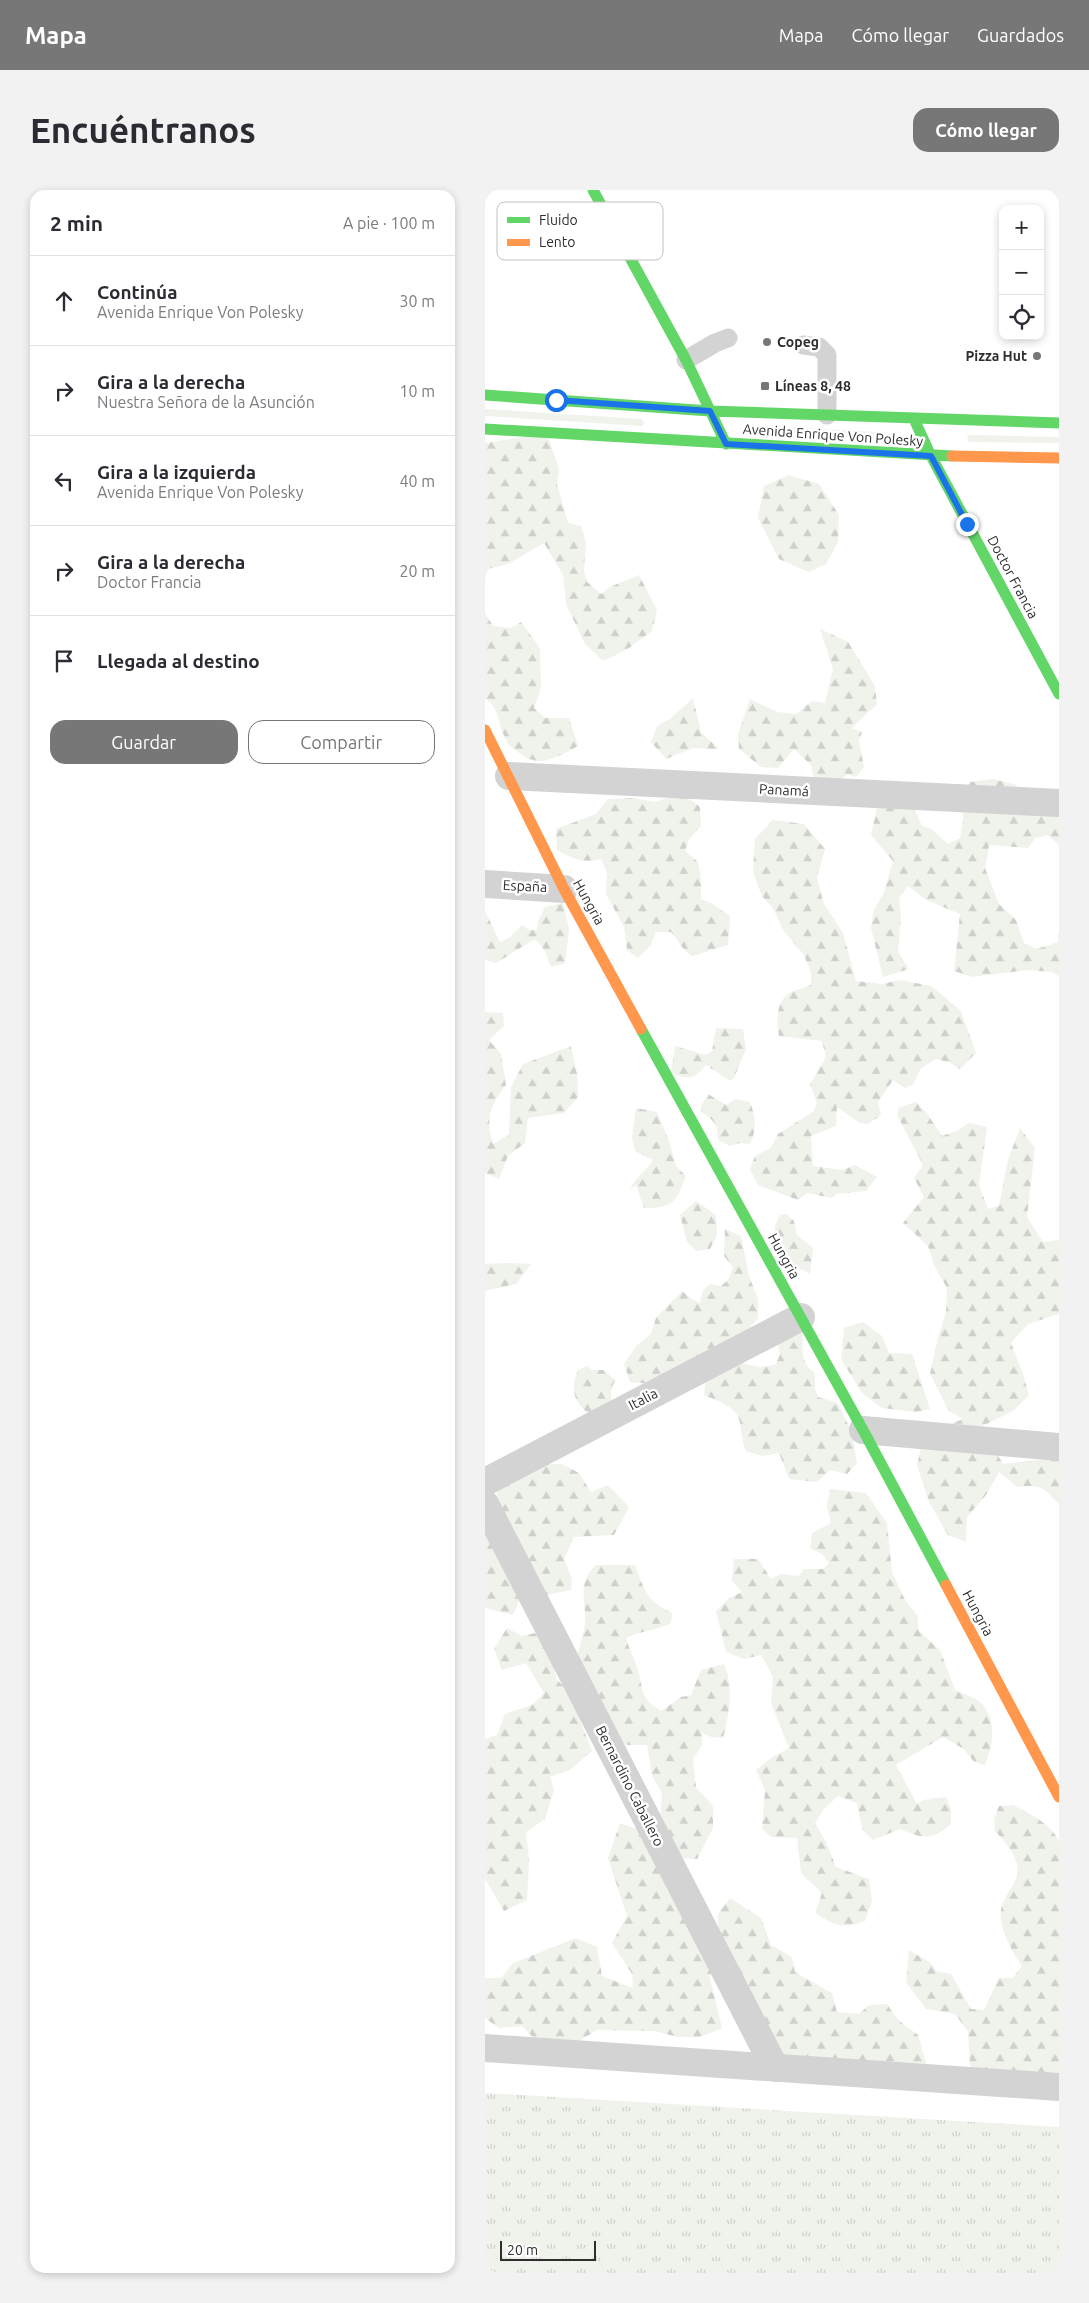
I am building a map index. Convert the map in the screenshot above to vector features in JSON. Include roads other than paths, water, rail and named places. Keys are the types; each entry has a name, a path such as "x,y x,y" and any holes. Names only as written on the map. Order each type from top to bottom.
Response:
{"street":[{"path":"593,190 600,202"},
{"path":"631,260 686,360 726,444"},
{"name":"Avenida Enrique Von Polesky","path":"485,395 710,411 1059,423"},
{"name":"Doctor Francia","path":"914,419 931,456 1059,694"},
{"name":"Avenida Enrique Von Polesky","path":"485,429 931,456 1059,458"},
{"name":"Hungria","path":"485,730 564,888 863,1430 1059,1797"},
{"name":"Panamá","path":"509,776 1059,803"},
{"name":"España","path":"485,884 564,888"},
{"name":"Italia","path":"485,1482 801,1317"},
{"path":"863,1430 1059,1447"},
{"name":"Bernardino Caballero","path":"485,1504 775,2068"},
{"path":"485,2048 1059,2086"}],"lane":[{"path":"686,360 715,343 728,338"},
{"path":"803,345 819,346 827,355 827,415"}],"place":[{"name":"Copeg","path":"767,342"},
{"name":"Pizza Hut","path":"1037,356"},
{"name":"Líneas 8, 48","path":"765,386"}]}
